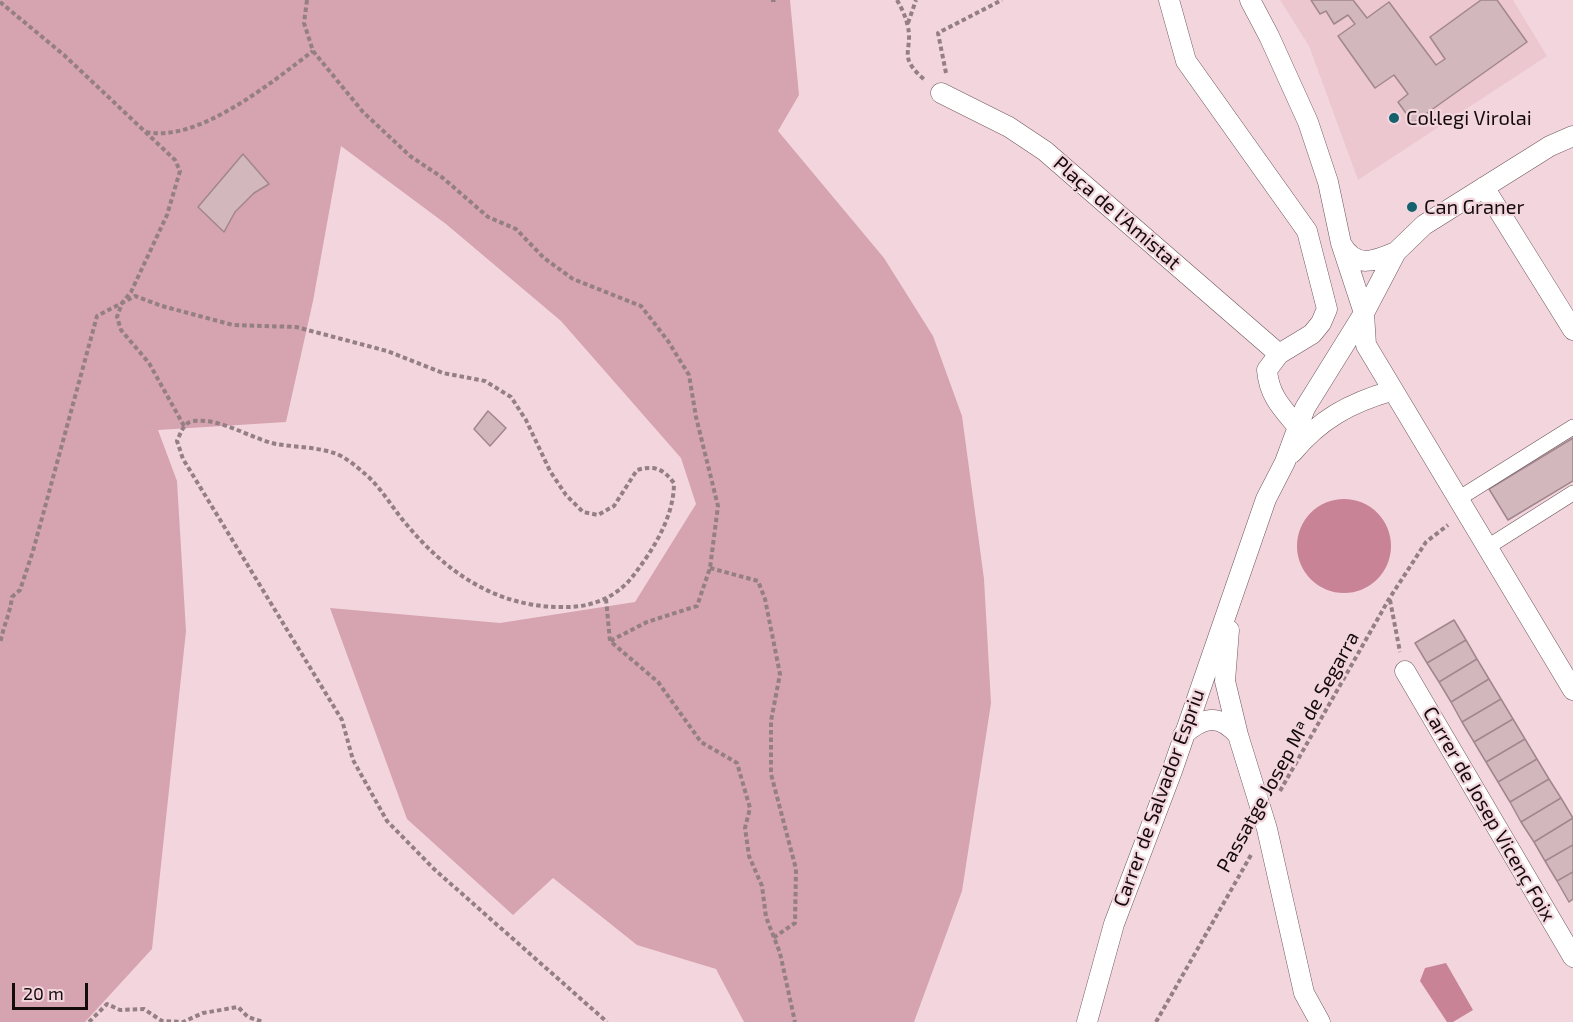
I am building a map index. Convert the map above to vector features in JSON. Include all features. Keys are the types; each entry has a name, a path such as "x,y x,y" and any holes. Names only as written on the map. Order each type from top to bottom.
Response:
{"street":[{"path":"1169,0 1186,61 1307,231 1327,309 1321,324 1312,334 1279,354 1267,370 1268,387 1274,400 1297,426"},
{"path":"1250,0 1308,122 1328,182 1341,243 1364,313 1366,345 1391,391 1573,690"},
{"name":"Plaça de l'Amistat","path":"941,93 1009,127 1045,151 1279,354"},
{"path":"1341,243 1355,260 1367,262 1396,252 1424,225 1550,146 1573,136"},
{"path":"1485,187 1573,330"},
{"name":"Carrer de Salvador Espriu","path":"1087,1022 1114,924 1184,735 1266,499 1285,462 1297,426 1319,383 1364,313 1396,252"},
{"path":"1285,462 1321,423 1347,406 1391,391"},
{"path":"1461,505 1573,427"},
{"path":"1486,548 1573,493"},
{"name":"Carrer de Salvador Espriu","path":"1238,577 1224,669 1227,697 1267,829 1304,993 1320,1022"},
{"name":"Carrer de Josep Vicenç Foix","path":"1405,671 1573,957"},
{"path":"1184,735 1199,722 1215,720 1229,724 1238,735"}],"path":[{"path":"307,0 304,23 313,51 363,112 410,156 443,178 488,217 516,229 544,258 573,279 641,306 689,375 696,417 718,506 710,568 697,606 647,622 610,641"},
{"path":"771,0 777,0"},
{"path":"897,0 908,24"},
{"path":"916,0 908,24 907,58 914,70 941,93 946,74 938,33 1002,0"},
{"path":"0,2 64,55 175,160 180,171 167,215 117,317 121,330 149,363 184,426"},
{"path":"144,132 160,135 220,116 313,51"},
{"path":"0,644 3,628 9,617 12,597 20,590 33,551 97,316 135,296 233,325 296,327 387,351 443,373 485,381 511,397 526,420 550,471 583,512 598,515 614,506 637,470 649,467 663,470 674,483 674,498 650,554 630,580 606,599 583,607 566,608 508,600 478,588 453,572 406,524 365,473 336,453 275,444 213,422 192,422 184,426 177,441 183,459 342,720 353,760 387,821 449,882 607,1022"},
{"name":"Passatge Josep Mª de Segarra","path":"1156,1022 1267,829 1281,787 1389,599 1426,543 1461,505"},
{"path":"710,568 758,581 765,599 780,674 771,721 770,765 796,869 795,923 773,938"},
{"path":"606,599 610,641 658,682 701,742 737,763 750,807 745,828 749,856 762,886 766,917 780,953 795,1022"},
{"path":"1389,599 1405,671"},
{"path":"89,1022 107,1004 120,1010 144,1009 162,1021 183,1022 203,1013 238,1007 248,1017 263,1022"}],"shaded area":[{"path":"0,0 790,0 799,95 778,131 884,258 933,336 962,416 984,579 991,703 962,891 914,1022 744,1022 716,969 637,945 553,878 513,915 407,819 330,608 500,623 635,602 696,504 681,458 561,321 446,224 341,146 313,301 286,422 158,430 177,481 186,631 152,949 85,1022 0,1022"},
{"name":"Col·legi Virolai","path":"1280,0 1513,0 1547,56 1358,180 1309,46"},
{"path":"1344,499 1362,503 1377,513 1387,528 1391,546 1387,564 1377,579 1362,589 1344,593 1326,589 1311,579 1301,564 1297,546 1301,528 1311,513 1326,503"},
{"path":"1446,963 1473,1010 1453,1022 1447,1022 1420,981 1425,968"}],"building":[{"path":"1311,0 1353,0 1367,18 1389,2 1436,65 1445,59 1430,37 1481,0 1497,0 1527,42 1413,123 1398,102 1408,94 1394,75 1375,88 1338,36 1355,24 1348,15 1334,24 1326,11 1320,14"},
{"path":"243,154 269,184 254,193 235,212 224,232 198,207"},
{"path":"488,411 506,428 490,446 474,429"},
{"path":"1573,438 1573,481 1508,520 1489,489"},
{"path":"1454,620 1466,640 1427,663 1415,643"},
{"path":"1466,640 1477,659 1439,682 1427,663"},
{"path":"1477,659 1489,679 1451,702 1439,682"},
{"path":"1489,679 1501,699 1462,722 1451,702"},
{"path":"1501,699 1513,719 1474,742 1462,722"},
{"path":"1513,719 1525,739 1486,762 1474,742"},
{"path":"1525,739 1537,759 1498,782 1486,762"},
{"path":"1537,759 1549,779 1510,802 1498,782"},
{"path":"1549,779 1561,798 1521,822 1510,802"},
{"path":"1561,798 1573,818 1534,842 1521,822"},
{"path":"1573,818 1573,845 1545,861 1534,842"},
{"path":"1573,845 1573,872 1557,881 1545,861"},
{"path":"1573,872 1573,899 1569,902 1557,881"}],"place":[{"name":"Col·legi Virolai","path":"1394,118"},
{"name":"Can Graner","path":"1412,207"}]}
